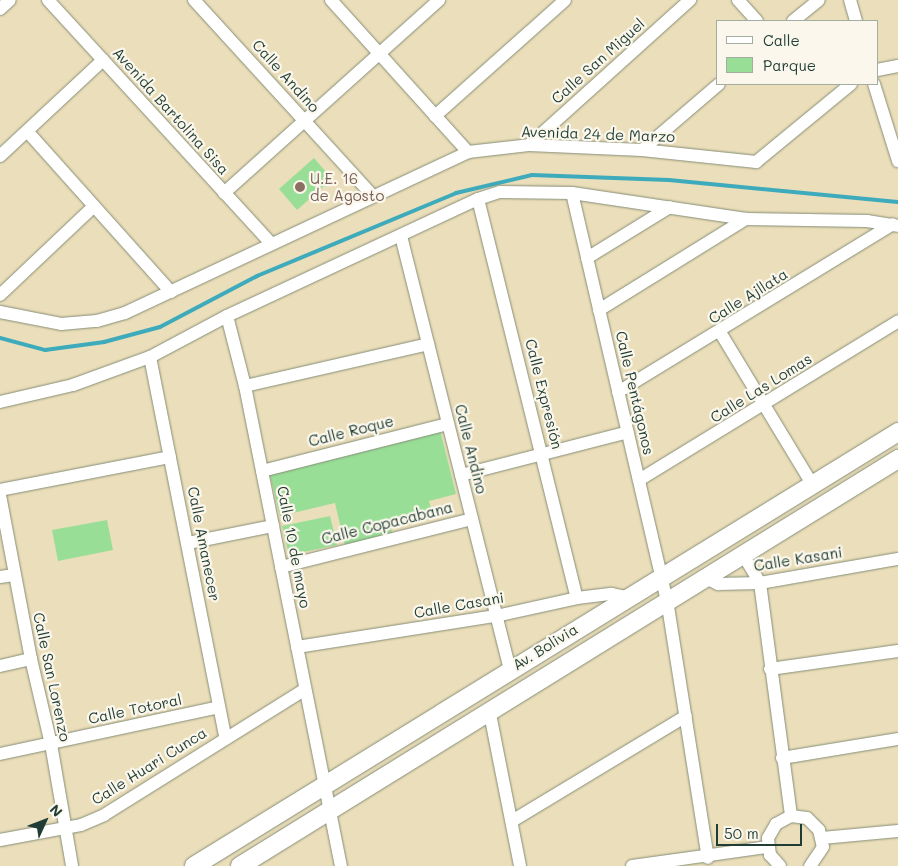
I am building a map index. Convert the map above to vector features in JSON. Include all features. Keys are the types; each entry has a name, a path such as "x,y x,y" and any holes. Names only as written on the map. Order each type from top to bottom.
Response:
{"street":[{"path":"0,9 10,0"},
{"name":"Avenida Bartolina Sisa","path":"48,0 270,243"},
{"name":"Calle Andino","path":"194,0 373,196"},
{"path":"331,0 468,152"},
{"path":"224,193 439,0"},
{"path":"436,116 565,0"},
{"name":"Calle San Miguel","path":"528,145 690,0"},
{"path":"738,0 756,20"},
{"path":"794,20 819,0"},
{"path":"850,0 856,20"},
{"path":"0,156 103,60"},
{"path":"878,70 898,66"},
{"path":"642,150 718,85"},
{"name":"Avenida 24 de Marzo","path":"0,312 48,323 85,323 125,313 270,243 468,152 528,145 642,150 756,162 850,85"},
{"path":"874,85 898,160"},
{"path":"27,131 170,292"},
{"path":"0,402 73,385 150,357 227,316 478,199 521,190 572,193 746,220 896,225"},
{"name":"Calle Pentágonos","path":"572,193 662,575 708,858"},
{"name":"Calle Expresión","path":"478,199 577,598"},
{"path":"0,296 94,206"},
{"path":"587,258 670,207"},
{"path":"599,310 746,220"},
{"name":"Calle Ajllata","path":"618,392 896,225"},
{"name":"Calle Andino","path":"401,236 510,669"},
{"name":"Calle 10 de mayo","path":"227,316 245,386 323,786"},
{"name":"Calle Las Lomas","path":"639,480 898,321"},
{"path":"720,332 812,484"},
{"path":"245,386 428,344"},
{"name":"Calle Amanecer","path":"150,357 225,737"},
{"name":"Calle Roque","path":"262,471 448,424"},
{"path":"461,475 628,432"},
{"name":"Av. Bolivia","path":"194,866 626,597 898,432"},
{"path":"0,490 170,457"},
{"name":"Av. Bolivia","path":"240,866 490,714 742,553 898,459"},
{"name":"Calle San Lorenzo","path":"0,495 31,659 51,744 72,866"},
{"name":"Calle Copacabana","path":"281,567 472,519"},
{"path":"188,543 273,526"},
{"path":"742,553 760,583 790,816"},
{"name":"Calle Kasani","path":"704,577 718,584 760,583 898,559"},
{"path":"0,577 14,575"},
{"name":"Calle Casani","path":"297,647 496,616 577,598 612,594 626,597"},
{"path":"770,669 898,651"},
{"path":"0,666 31,659"},
{"name":"Calle Huari Cunca","path":"0,840 65,828 104,814 225,737 304,690"},
{"name":"Calle Totoral","path":"0,754 219,708"},
{"path":"490,714 520,866"},
{"path":"512,821 686,716"},
{"path":"782,758 898,739"},
{"path":"323,786 341,866"},
{"path":"780,866 768,847 770,830 782,818 790,816 807,818 822,838 820,856 810,866"},
{"path":"822,838 898,831"},
{"path":"632,866 708,858 768,847"}],"green space":[{"path":"314,158 332,179 297,210 279,189"},
{"path":"440,430 456,494 429,501 432,512 390,522 392,533 345,546 335,503 280,516 269,471"},
{"path":"330,516 337,545 289,555 282,526"},
{"path":"107,520 113,550 58,561 52,530"}],"waterway":[{"path":"0,338 45,350 104,342 160,327 257,276 456,193 532,175 669,180 898,202"}],"place":[{"name":"U.E. 16 de Agosto","path":"300,187"}]}
